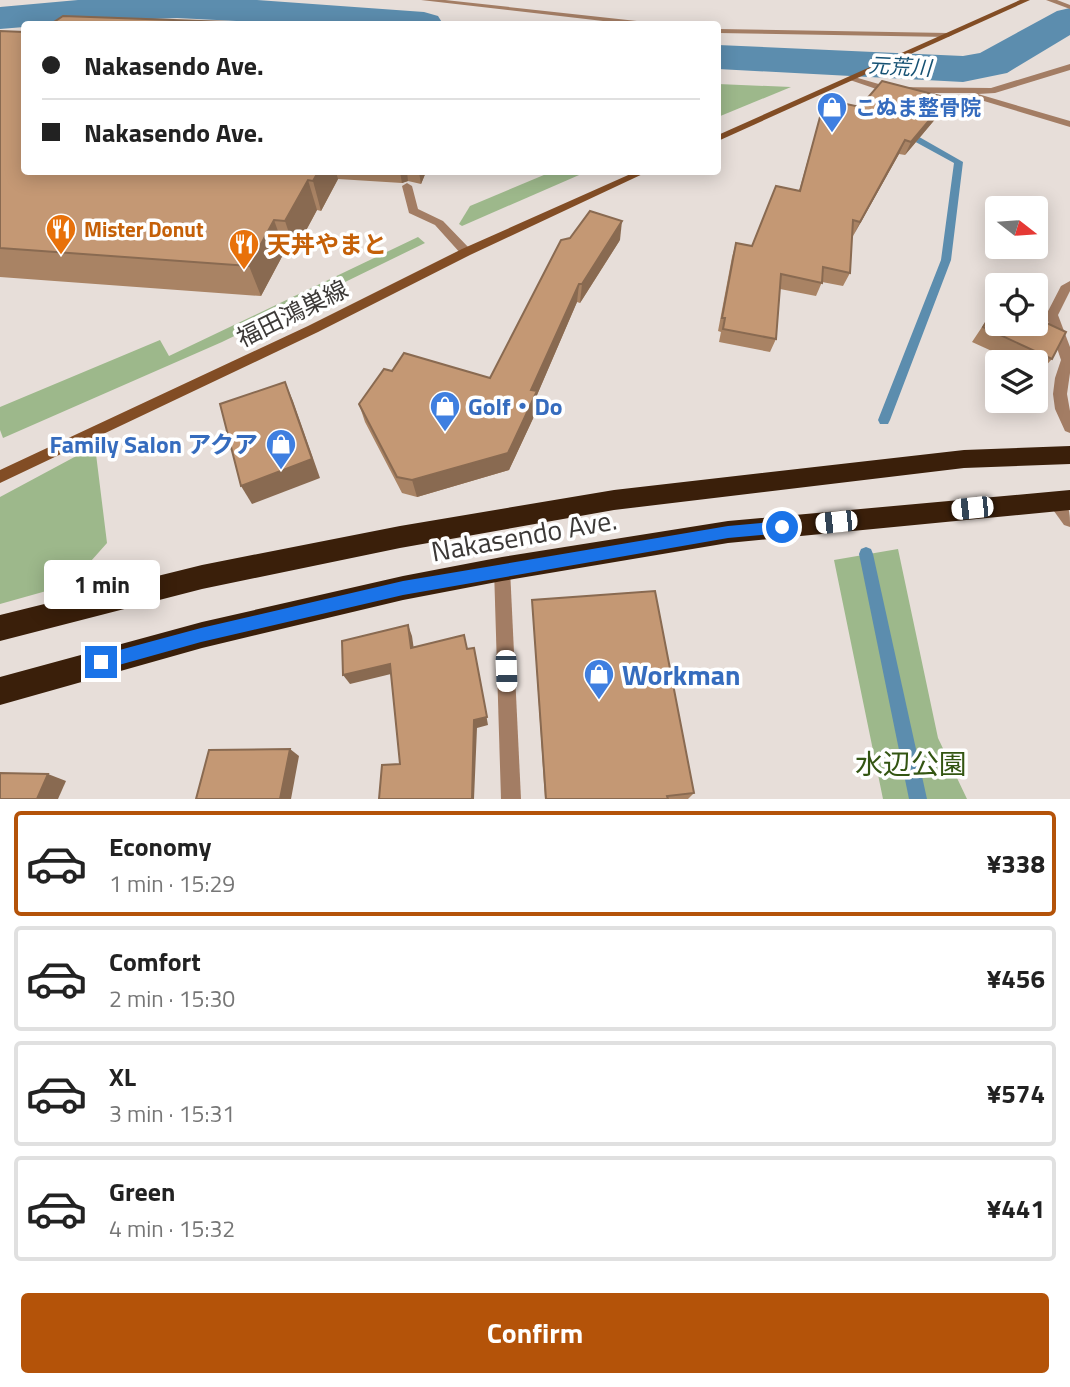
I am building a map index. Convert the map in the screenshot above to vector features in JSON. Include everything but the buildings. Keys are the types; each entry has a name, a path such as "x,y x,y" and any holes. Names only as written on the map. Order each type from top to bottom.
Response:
{"highway":[{"name":"Nakasendo Ave.","path":"0,628 215,575 400,537 614,500 964,459 1070,455"},
{"name":"Nakasendo Ave.","path":"0,691 201,635 403,588 502,569 728,532 1065,507"}],"main road":[{"path":"721,137 1026,0"},
{"name":"福田鴻巣線","path":"0,477 313,329 466,252 635,175"}],"street":[{"path":"425,0 618,21"},
{"path":"1053,1 1070,7"},
{"path":"721,31 948,35"},
{"path":"851,79 888,90 992,91 1070,66"},
{"path":"966,92 1070,124"},
{"path":"407,186 413,211 439,223 466,252"},
{"path":"1070,285 1052,315 1068,360 1058,384 1062,413 1070,427"},
{"path":"502,569 511,799"}],"green space":[{"path":"721,84 791,87 721,116"},
{"path":"544,175 579,175 462,226 459,224 470,206"},
{"path":"418,237 425,243 222,342 3,438 0,430 0,407 160,340 169,356"},
{"path":"95,446 107,543 91,561 60,570 57,588 0,604 0,497"},
{"name":"水辺公園","path":"898,549 938,738 967,799 883,799 834,560"}],"waterway":[{"name":"元荒川","path":"0,18 103,9 177,7 392,21"},
{"name":"元荒川","path":"721,57 963,69 992,64 1070,19"},
{"path":"884,420 946,260 959,162 904,132"},
{"path":"866,554 918,799"}],"place":[{"name":"こぬま整骨院","path":"832,134"},
{"name":"Mister Donut","path":"61,256"},
{"name":"天丼やまと","path":"244,271"},
{"name":"Golf・Do","path":"445,433"},
{"name":"Family Salon アクア","path":"281,471"},
{"name":"Workman","path":"599,701"}],"route":[{"path":"101,662 201,635 403,588 728,532 782,527"}]}
